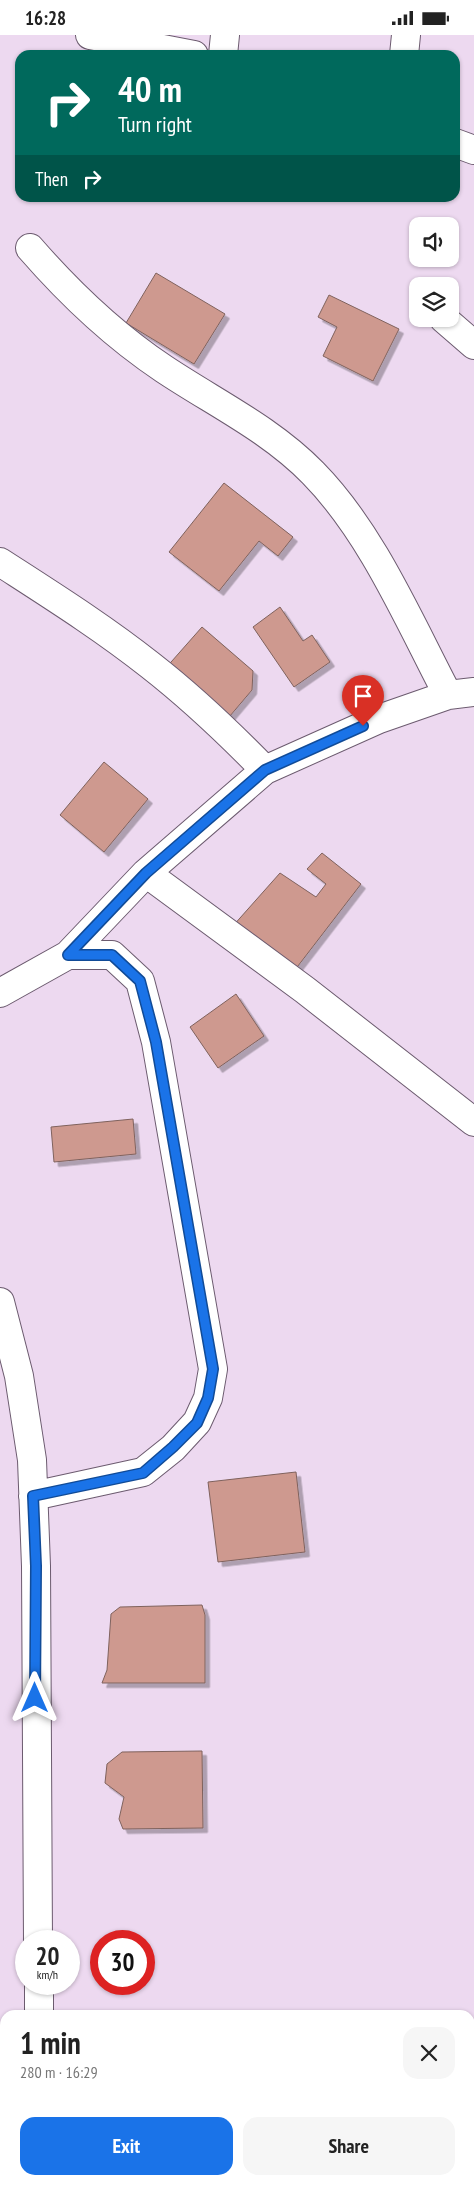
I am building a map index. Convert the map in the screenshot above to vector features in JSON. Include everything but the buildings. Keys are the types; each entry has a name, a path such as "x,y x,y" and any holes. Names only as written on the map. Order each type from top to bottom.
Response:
{"street":[{"path":"90,35 168,50"},
{"path":"224,50 225,35"},
{"path":"404,50 406,35"},
{"path":"460,145 474,150"},
{"path":"0,993 68,955 146,873 265,770 379,719 461,694 362,533 340,502 313,472 258,427 194,389 128,344 65,288 30,247"},
{"path":"453,327 474,345"},
{"path":"0,562 104,630 152,666 204,711 265,770"},
{"path":"146,873 304,990 474,1123"},
{"path":"33,1496 143,1473 197,1423 208,1398 213,1369 156,1042 140,981 112,955 68,955"},
{"path":"0,1302 19,1376 32,1460 36,1566 35,1755 38,1930"},
{"path":"39,1995 39,2010"}],"route":[{"path":"35,1698 36,1566 33,1496 143,1473 197,1423 208,1398 213,1369 156,1042 140,981 112,955 68,955 146,873 265,770 363,726"}]}
